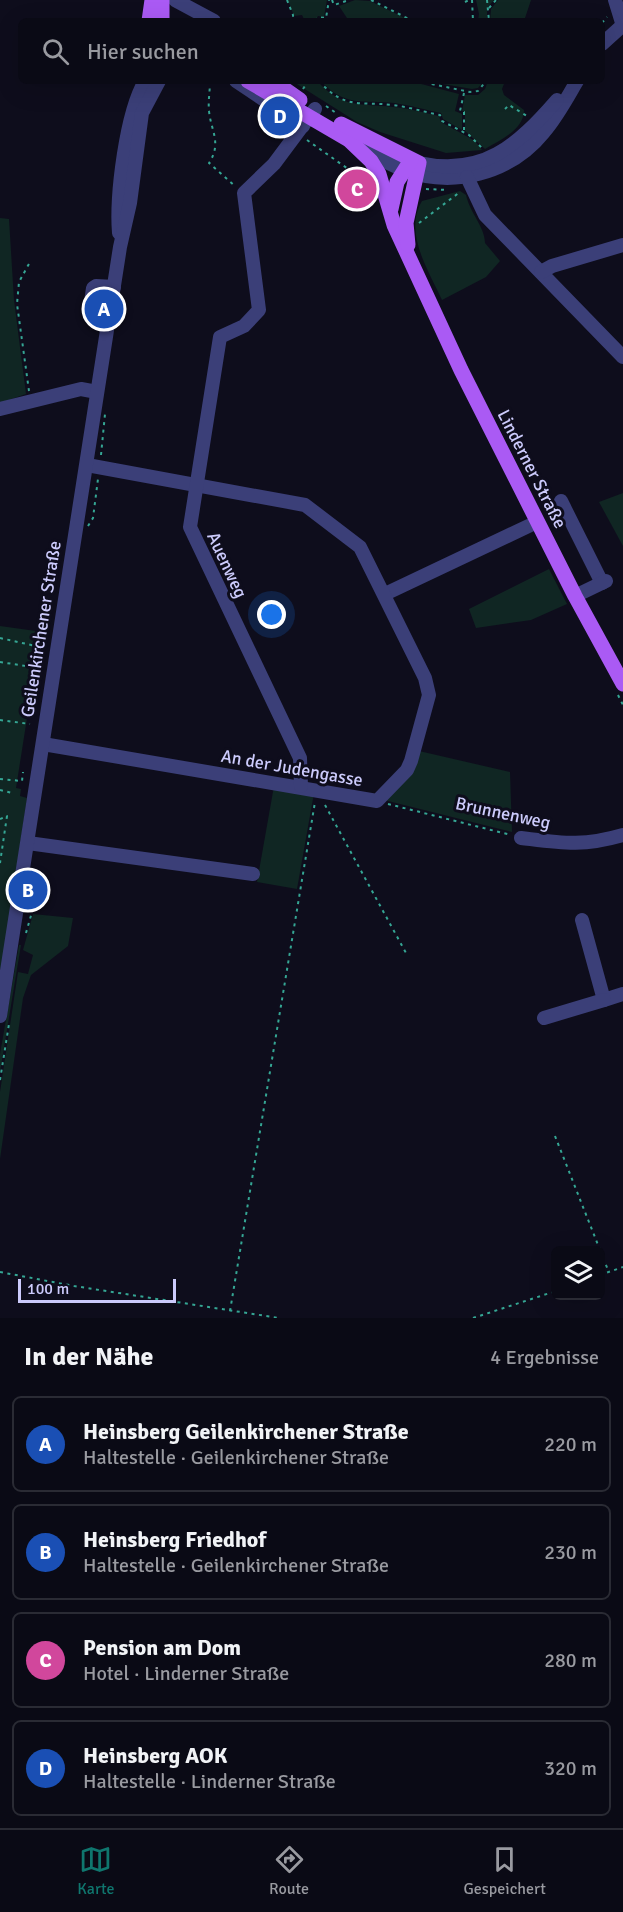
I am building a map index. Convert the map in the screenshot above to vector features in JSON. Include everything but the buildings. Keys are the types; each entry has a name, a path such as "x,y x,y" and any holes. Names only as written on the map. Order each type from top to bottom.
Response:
{"main road":[{"name":"Linderner Straße","path":"253,84 349,140 371,161 381,180 390,212 461,370 575,596 623,684"},
{"path":"281,84 299,91"},
{"name":"Linderner Straße","path":"299,91 309,117 413,171 405,232 416,267"},
{"path":"390,212 413,171"}],"street":[{"path":"605,41 623,26 615,0"},
{"path":"163,8 202,18"},
{"name":"Geilenkirchener Straße","path":"120,247 117,216 131,113 144,84"},
{"name":"Geilenkirchener Straße","path":"0,1016 120,247 130,203 142,113 157,84"},
{"path":"234,84 309,117 274,164 244,193"},
{"name":"Linderner Straße","path":"273,84 299,91"},
{"path":"413,171 438,167 460,167 488,160 537,123 573,84"},
{"path":"413,171 433,177 469,181 503,165 536,141 574,84"},
{"name":"Linderner Straße","path":"349,140 413,171"},
{"path":"469,181 486,216 623,357"},
{"name":"Auenweg","path":"244,193 259,310 244,326 220,337 190,527 193,538 300,758 301,786"},
{"path":"541,272 552,266 623,245"},
{"path":"90,309 93,288 96,286 114,287"},
{"path":"0,409 31,399 81,389 97,392"},
{"name":"An der Judengasse","path":"43,744 301,786 377,801 407,770 429,695 425,678 360,547 305,505 196,483 87,465"},
{"path":"561,501 604,582 575,596"},
{"path":"385,594 537,522"},
{"name":"Brunnenweg","path":"521,838 574,845 601,842 623,835"},
{"path":"28,843 253,874"},
{"path":"582,920 604,1000"},
{"path":"544,1018 623,994"}],"path":[{"path":"287,0 293,18"},
{"path":"330,0 334,5 349,0"},
{"path":"325,18 330,0"},
{"path":"370,0 407,18"},
{"path":"487,0 489,18"},
{"path":"489,8 496,0"},
{"path":"469,1 472,18"},
{"path":"210,84 209,111 216,136 216,149 209,162 244,193"},
{"path":"299,91 305,84"},
{"path":"322,84 329,93 359,105 397,106 440,115 442,121 477,140"},
{"path":"430,84 464,92 478,91 484,84"},
{"path":"464,92 460,111 464,112 464,132"},
{"path":"309,117 339,115"},
{"path":"309,117 350,168 368,183 381,180"},
{"path":"527,122 530,119"},
{"path":"477,154 484,151"},
{"path":"413,171 440,192 450,189"},
{"path":"405,232 469,181"},
{"path":"30,262 20,282 17,304 31,399"},
{"path":"0,638 40,647"},
{"path":"0,662 39,668"},
{"path":"0,720 30,724"},
{"path":"0,778 22,782 23,772"},
{"path":"317,789 406,953"},
{"path":"230,1311 317,789"},
{"path":"0,790 12,793"},
{"name":"Brunnenweg","path":"377,801 521,838"},
{"path":"0,819 7,816 0,863"},
{"path":"555,1136 598,1246"},
{"path":"605,1263 609,1272"},
{"path":"605,1273 623,1267"},
{"path":"0,1272 279,1318"},
{"path":"473,1318 551,1292"}],"green space":[{"path":"288,0 327,0 324,17 294,16"},
{"path":"355,0 370,1 405,18 347,18 339,6"},
{"path":"476,0 494,0 487,8 487,18 478,18"},
{"path":"498,0 531,0 525,18 490,18 491,9"},
{"path":"297,84 320,84 335,96 352,103 405,108 439,116 441,122 475,141 482,150 446,153 380,132 357,122"},
{"path":"324,84 421,84 459,94 455,111 462,114 462,130 443,119 441,113 400,104 354,101 329,89"},
{"path":"443,84 481,84 478,88"},
{"path":"487,84 504,84 502,89 504,95 524,110 516,129 485,149 465,131 465,112 462,111 465,95 478,95"},
{"path":"460,191 466,195 483,231 485,243 500,261 486,277 442,300 420,252 415,226 417,213 422,201"},
{"path":"0,218 9,219 14,300 26,394 0,403"},
{"path":"623,493 623,546 599,502"},
{"path":"549,569 567,604 531,620 476,628 469,609"},
{"path":"0,626 43,632 39,662 36,661 16,788 21,789 20,796 27,798 0,981"},
{"path":"419,751 510,772 512,832 384,800 411,772"},
{"path":"274,786 314,793 297,889 257,882"},
{"path":"33,914 73,918 68,946 31,975 23,998 0,1159 0,1092 18,972 28,974 33,955 23,950"},
{"path":"19,945 21,945 0,1072 0,1054"}],"place":[{"name":"Heinsberg AOK","path":"280,116"},
{"name":"Pension am Dom","path":"357,189"},
{"name":"Heinsberg Geilenkirchener Straße","path":"104,309"},
{"name":"Heinsberg Friedhof","path":"28,890"}]}
